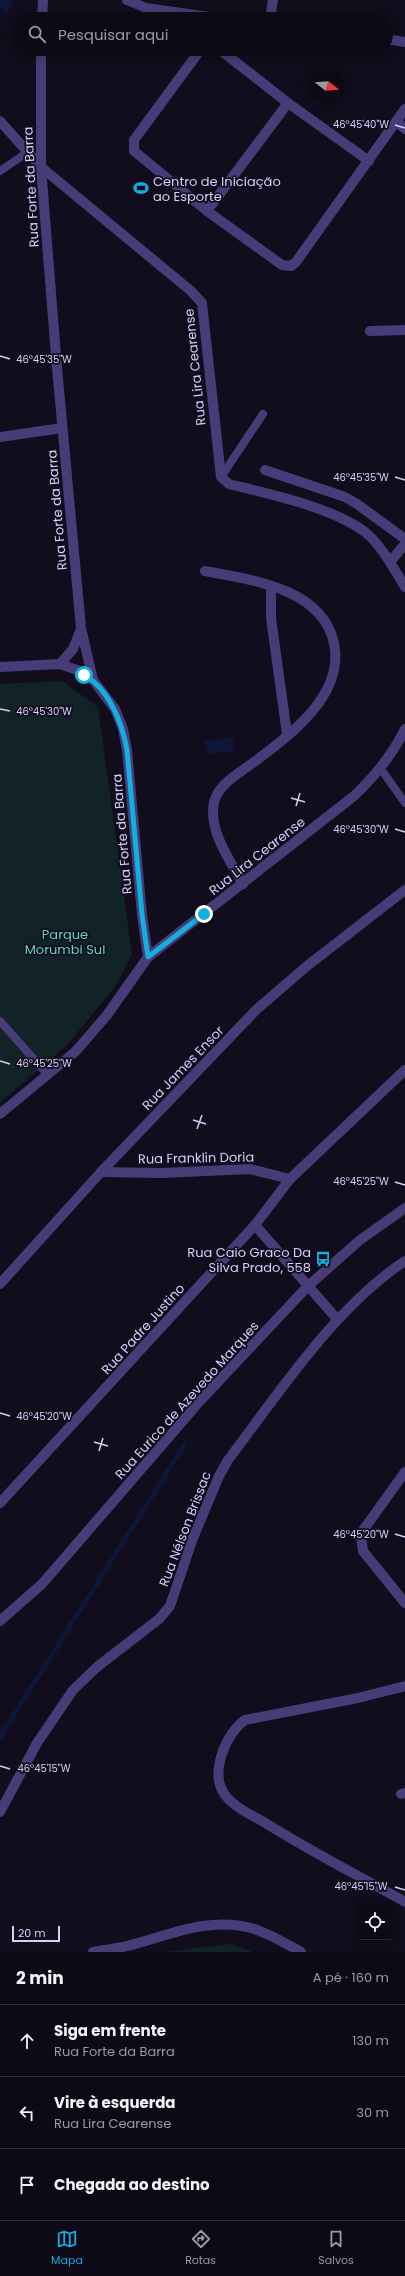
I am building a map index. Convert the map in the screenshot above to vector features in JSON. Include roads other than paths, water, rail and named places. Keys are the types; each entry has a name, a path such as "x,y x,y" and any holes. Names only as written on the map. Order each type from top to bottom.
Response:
{"street":[{"path":"42,12 43,0"},
{"path":"127,0 146,8 173,12"},
{"path":"271,12 273,0"},
{"path":"393,41 405,42"},
{"name":"Rua Forte da Barra","path":"41,56 41,167 62,428 81,628 93,680 115,709 123,729 127,750 142,915 148,957"},
{"path":"195,56 134,140 132,147 134,151 207,211 282,265 291,266 405,109"},
{"path":"228,56 288,103 369,160"},
{"path":"207,211 288,103"},
{"name":"Rua Lira Cearense","path":"0,121 41,167 192,291 202,303 221,477"},
{"path":"397,122 405,129"},
{"path":"370,331 405,330"},
{"path":"0,437 62,428"},
{"path":"265,470 345,497 405,539"},
{"path":"221,477 229,484 315,509 347,521 366,533 390,562 405,587"},
{"path":"390,562 405,544"},
{"path":"205,571 270,586 302,599 316,608 325,619 332,634 335,648 335,663 328,689 318,706 287,734 222,787 214,803 214,819 219,840 243,884"},
{"path":"270,586 271,618 287,734"},
{"path":"60,664 73,649 81,628"},
{"path":"0,667 60,664 77,670 93,680"},
{"name":"Rua Lira Cearense","path":"0,1114 48,1076 76,1051 107,1015 148,957 354,796 381,770 396,747 405,729"},
{"name":"Rua James Ensor","path":"0,1284 101,1172 256,1010 307,966 405,890"},
{"name":"Rua Padre Justino","path":"0,1503 255,1225 290,1179 405,1070"},
{"name":"Rua Franklin Doria","path":"101,1172 161,1173 250,1170 290,1179"},
{"name":"Rua Eurico de Azevedo Marques","path":"0,1621 42,1584 200,1401 308,1286 360,1240 405,1208"},
{"path":"255,1225 337,1319"},
{"name":"Rua Nélson Brissac","path":"0,1812 38,1743 73,1690 97,1667 159,1619 170,1606 193,1538 222,1469 337,1319 389,1271 405,1261"},
{"path":"405,1472 364,1529 361,1544 363,1551 405,1603"},
{"path":"405,1686 358,1698 245,1720 231,1732 226,1743 219,1772 221,1786 232,1802 318,1855 405,1902"},
{"path":"93,1952 123,1947 202,1924 232,1924 252,1928 267,1934 301,1952"}],"lane":[{"path":"0,171 28,152"},
{"path":"221,477 263,414"},
{"path":"381,770 405,803"},
{"path":"0,1021 48,1076"}],"water":[{"path":"0,0 9,0 14,3 7,13 0,8"},
{"path":"233,738 235,751 207,754 205,740"}],"waterway":[{"path":"0,1737 185,1444"}],"place":[{"name":"Centro de Iniciação ao Esporte","path":"141,188"},
{"name":"Rua Caio Graco Da Silva Prado, 558","path":"323,1259"}],"park label":[{"name":"Parque Morumbi Sul","path":"65,942"}]}
